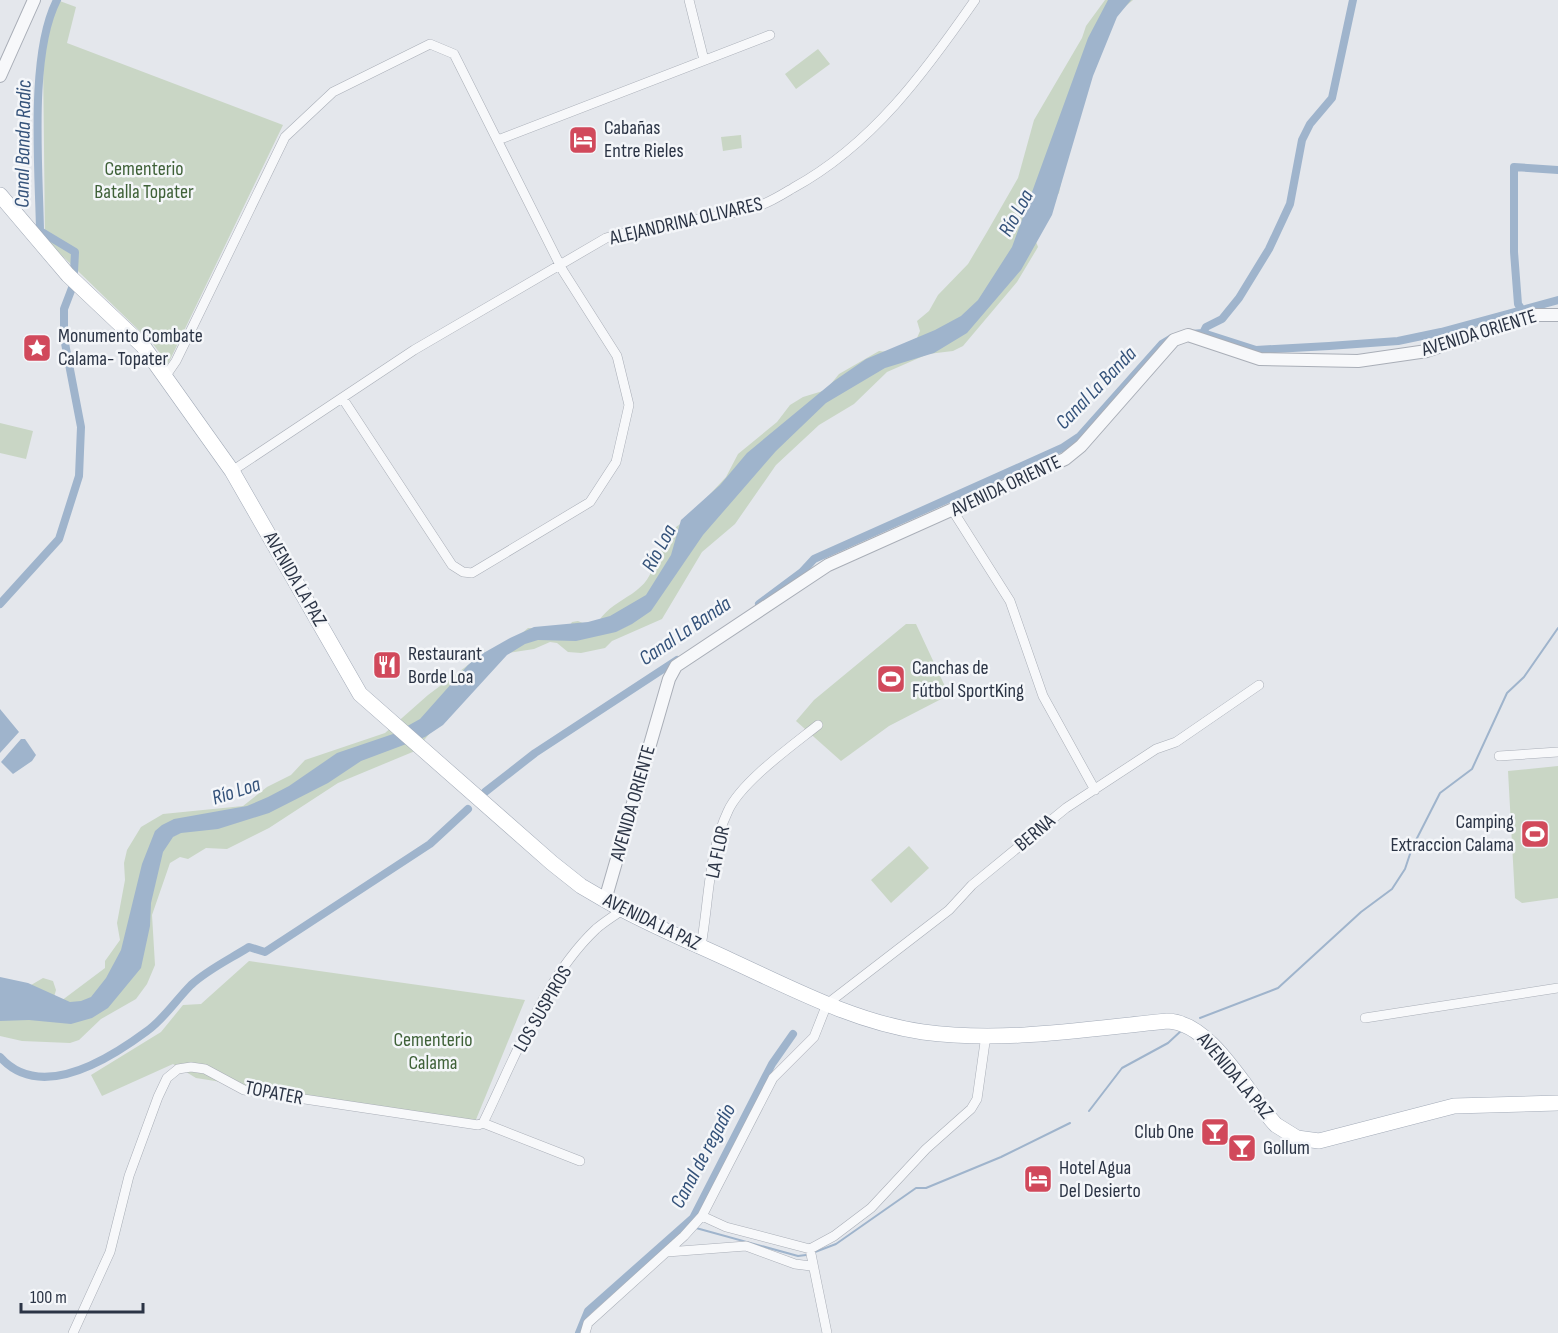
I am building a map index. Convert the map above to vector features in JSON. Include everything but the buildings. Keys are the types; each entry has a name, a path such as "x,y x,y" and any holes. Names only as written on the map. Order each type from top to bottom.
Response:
{"main road":[{"name":"AVENIDA LA PAZ","path":"3,197 68,275 143,346 232,471 360,694 552,863 581,886 622,910 827,1004 879,1022 922,1032 986,1035 1081,1032 1146,1023 1181,1022 1204,1036 1276,1125 1290,1135 1307,1140 1329,1139 1454,1106 1558,1103"}],"street":[{"path":"0,76 34,0"},
{"path":"689,0 704,60"},
{"name":"ALEJANDRINA OLIVARES","path":"232,471 414,350 559,263 606,238 630,231 697,222 763,204 822,172 879,124 932,61 975,0"},
{"path":"498,140 770,35"},
{"path":"165,377 176,361 285,138 333,92 430,44 454,54 559,263 617,356 628,405 616,462 590,502 472,573 457,570 343,399"},
{"name":"AVENIDA ORIENTE","path":"605,900 669,679 676,666 828,565 1065,459 1081,446 1174,340 1188,335 1260,359 1358,361 1427,351 1531,315 1558,315"},
{"path":"953,511 1010,601 1043,696 1095,790"},
{"name":"BERNA","path":"827,1004 949,910 972,885 1066,808 1156,749 1184,737 1259,685"},
{"name":"LA FLOR","path":"701,946 716,841 729,808 779,756 818,725"},
{"path":"1499,756 1558,752"},
{"name":"LOS SUSPIROS","path":"483,1123 533,1019 566,966 596,929 622,910"},
{"path":"1365,1018 1558,988"},
{"path":"585,1333 588,1323 668,1252 702,1216 773,1078 814,1037 827,1004"},
{"path":"702,1216 726,1227 810,1248 834,1236 871,1208 926,1149 971,1109 977,1099 986,1035"},
{"name":"TOPATER","path":"73,1333 110,1252 129,1176 158,1097 167,1078 178,1069 191,1066 205,1069 244,1090 478,1125 483,1123 580,1161"},
{"path":"668,1252 746,1246 795,1264 811,1266"},
{"path":"810,1248 811,1266 827,1333"}],"green space":[{"name":"Cementerio Batalla Topater","path":"57,0 76,7 67,43 283,125 168,364 153,344 45,239 43,55"},
{"path":"1105,0 1133,0 1120,11 1084,70 1059,193 1053,200 1035,239 1038,247 1017,282 963,346 953,351 928,354 887,372 854,404 819,425 776,465 735,524 702,552 662,619 612,641 605,648 581,653 568,652 557,643 550,642 534,649 495,655 415,751 338,783 269,828 227,849 206,848 188,859 180,857 170,863 152,915 155,965 147,984 136,999 101,1019 79,1040 70,1043 22,1041 0,1036 0,978 26,988 43,978 53,981 56,990 52,1004 57,1004 105,968 105,961 120,940 117,923 125,880 124,863 127,850 141,827 163,814 243,806 267,787 291,775 305,760 385,733 428,695 484,653 514,640 528,628 568,628 572,622 578,621 587,625 599,621 647,580 652,570 654,557 670,543 676,527 686,520 726,477 738,454 777,422 790,405 803,397 826,390 839,374 879,351 888,352 917,338 920,331 917,321 929,311 938,295 968,264 1018,178 1034,120 1082,38 1086,26"},
{"path":"818,49 830,64 796,89 785,74"},
{"path":"741,135 742,148 723,151 721,137"},
{"path":"0,423 33,431 26,459 0,453"},
{"name":"Canchas de Fútbol SportKing","path":"906,624 916,624 949,695 889,726 841,761 796,721 814,700"},
{"name":"Camping Extraccion Calama","path":"1558,766 1558,898 1522,903 1515,898 1508,771"},
{"path":"909,846 929,868 891,903 871,880"},
{"name":"Cementerio Calama","path":"249,961 525,1000 475,1122 196,1078 173,1064 102,1096 91,1075 161,1032 183,1005 201,1004"}],"water":[{"path":"1108,0 1131,0 1117,17 1093,76 1052,215 1021,270 967,333 934,353 885,368 826,403 776,451 703,535 651,611 632,624 616,632 576,641 538,640 525,644 507,655 443,725 425,737 361,761 328,783 269,813 218,829 181,833 173,837 163,852 151,903 150,926 141,968 108,1008 92,1018 71,1024 29,1020 0,1021 0,977 28,983 70,1002 91,997 106,978 121,950 142,864 155,831 162,825 174,819 247,806 268,797 289,786 337,753 393,734 420,719 468,665 480,655 510,638 534,627 588,622 610,616 646,595 671,555 681,520 720,485 747,453 834,381 866,359 935,330 961,316 978,300 1012,247 1088,38"},
{"path":"0,709 19,732 0,753"},
{"path":"21,739 25,739 36,755 32,761 13,774 1,762"}],"waterway":[{"name":"Canal Banda Radic","path":"57,0 48,23 39,80 40,231 75,252 74,272"},
{"path":"1203,333 1206,327 1222,319 1239,298 1269,249 1290,204 1302,140 1310,124 1332,98 1353,0"},
{"name":"Canal La Banda","path":"1191,334 1203,333 1256,350 1398,341 1522,310 1518,304 1514,252 1514,167 1558,170"},
{"name":"Canal Banda Radic","path":"0,604 59,539 79,476 81,427 64,338 64,309 72,288"},
{"path":"1522,310 1558,300"},
{"name":"Canal La Banda","path":"759,604 802,572 814,559 1062,448 1080,436 1162,344 1172,338"},
{"path":"1200,1018 1278,988 1361,912 1392,889 1405,869 1412,848 1440,793 1472,769 1507,693 1524,677 1558,628"},
{"name":"Canal La Banda","path":"485,792 535,753 677,660"},
{"path":"0,1057 16,1070 34,1076 54,1076 74,1072 113,1054 153,1026 204,974 249,947 265,952 430,844 468,809"},
{"path":"1089,1111 1122,1068 1168,1043 1182,1030"},
{"name":"Canal de regadio","path":"579,1333 588,1311 693,1218 772,1064 793,1034"},
{"path":"815,1252 836,1244 916,1188 926,1188 1001,1157 1070,1123"},
{"path":"696,1228 798,1256 806,1255"}],"place":[{"name":"Cabañas Entre Rieles","path":"583,140"},
{"name":"Monumento Combate Calama- Topater","path":"37,348"},
{"name":"Restaurant Borde Loa","path":"387,665"},
{"name":"Canchas de Fútbol SportKing","path":"891,679"},
{"name":"Camping Extraccion Calama","path":"1535,834"},
{"name":"Club One","path":"1215,1132"},
{"name":"Gollum","path":"1242,1148"},
{"name":"Hotel Agua Del Desierto","path":"1038,1179"}],"water label":[{"name":"Río Loa","path":"1016,213"},
{"name":"Río Loa","path":"659,548"},
{"name":"Río Loa","path":"236,791"}]}
